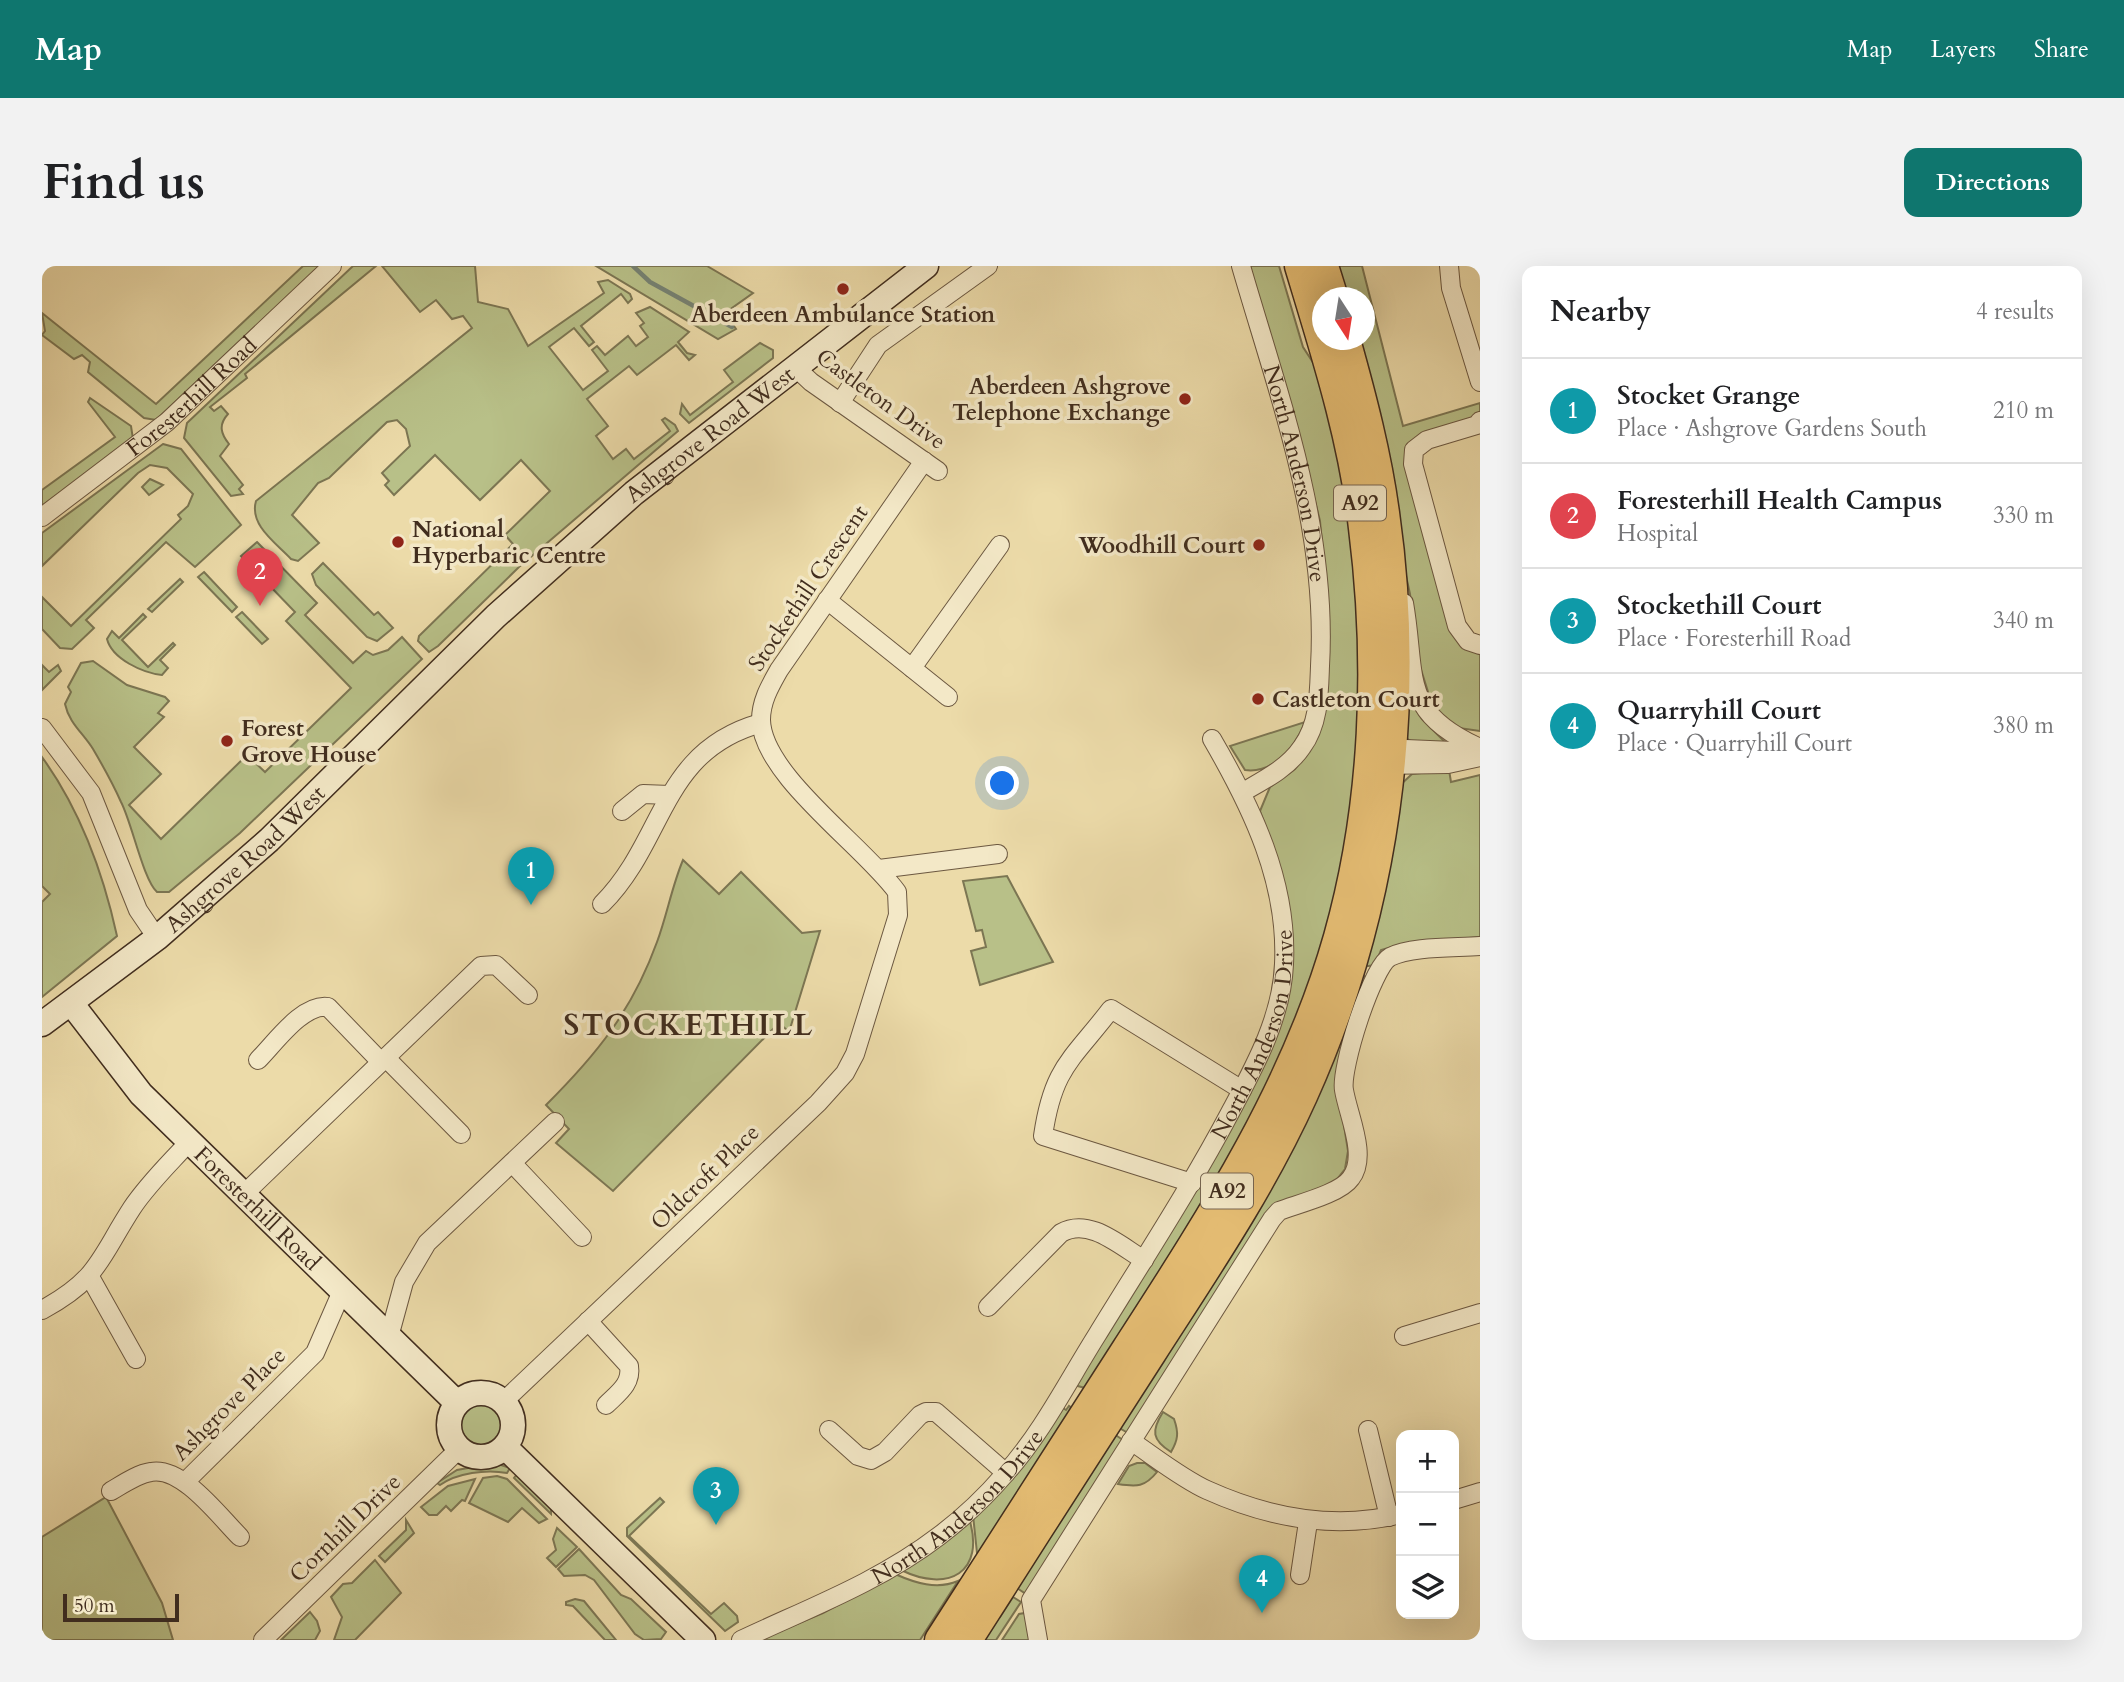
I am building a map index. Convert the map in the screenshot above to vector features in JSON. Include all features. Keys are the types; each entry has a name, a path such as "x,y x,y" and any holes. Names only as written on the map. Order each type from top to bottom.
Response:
{"main road":[{"name":"North Anderson Drive","path":"968,1640 1247,1205 1287,1130 1335,1015 1359,939 1379,854 1380,756 1363,525 1349,440 1299,266"},
{"path":"1324,266 1331,287"},
{"name":"North Anderson Drive","path":"939,1640 1210,1219 1265,1121 1295,1053 1337,941 1364,809 1380,756 1395,642 1390,553 1373,443 1349,350"}],"street":[{"name":"Foresterhill Road","path":"42,517 167,422 332,266"},
{"name":"Ashgrove Road West","path":"42,1024 157,938 269,840 496,616 634,492 926,266"},
{"name":"Ashgrove Road West","path":"852,324 941,266"},
{"path":"840,403 878,345 988,266"},
{"name":"North Anderson Drive","path":"741,1640 859,1586 900,1563 939,1536 1006,1473 1192,1183 1242,1090 1270,1027 1280,996 1284,965 1282,915 1275,881 1243,792 1288,764 1303,747 1317,709 1321,654 1320,601 1311,520 1302,475 1241,266"},
{"path":"1449,266 1451,288 1480,382"},
{"name":"Castleton Drive","path":"795,367 840,403 931,466"},
{"path":"1480,421 1477,425 1427,440 1414,450 1413,464 1457,626 1468,641 1480,645"},
{"name":"Stockethill Crescent","path":"761,723 762,706 773,680 827,600 931,466"},
{"path":"912,668 1000,545"},
{"path":"1390,553 1403,595 1411,663 1420,699 1445,731 1480,753"},
{"path":"827,600 948,697"},
{"path":"602,905 629,873 670,794 695,761 713,744 736,730 761,723 772,754 784,772 879,869 998,854"},
{"path":"42,728 91,793 138,910 157,938"},
{"path":"1212,739 1243,792"},
{"path":"1380,756 1448,765 1480,753"},
{"path":"622,811 643,794 670,794"},
{"name":"Oldcroft Place","path":"503,1402 845,1073 862,1034 900,904 897,892 879,869"},
{"path":"1038,1640 1031,1600 1272,1219 1279,1211 1343,1186 1354,1173 1358,1159 1343,1073 1375,977 1387,959 1400,952 1480,946"},
{"path":"243,1195 481,966 496,965 528,995"},
{"name":"Foresterhill Road","path":"71,1003 141,1094 188,1143 457,1403"},
{"path":"258,1060 307,1012 321,1006 328,1007 461,1135"},
{"path":"1192,1183 1043,1136 1047,1111 1060,1073 1069,1057 1111,1009 1242,1090"},
{"path":"389,1337 404,1282 427,1243 555,1122"},
{"path":"42,1310 69,1296 90,1277 133,1207 188,1143"},
{"path":"512,1163 582,1237"},
{"path":"988,1307 1061,1233 1072,1227 1091,1229 1144,1260"},
{"path":"90,1277 136,1359"},
{"name":"Ashgrove Place","path":"240,1537 186,1482 314,1353 342,1291"},
{"path":"1404,1336 1480,1313"},
{"path":"588,1321 629,1366 631,1375 626,1385 606,1405"},
{"path":"480,1393 492,1395 503,1402 513,1424 505,1447 497,1453 477,1457 459,1449 449,1427 450,1414 457,1403 480,1393"},
{"path":"829,1430 858,1457 871,1460 885,1452 920,1415 936,1412 1006,1473"},
{"path":"1130,1440 1206,1490 1258,1509 1308,1522 1395,1516 1368,1430"},
{"path":"505,1447 703,1640"},
{"name":"Cornhill Drive","path":"263,1640 459,1449"},
{"path":"111,1491 150,1472 165,1471 186,1482"},
{"path":"1459,1498 1480,1492"},
{"path":"1300,1575 1308,1522"}],"green space":[{"path":"303,266 320,266 156,420 144,418 88,372 90,362 82,355 74,359 42,335 45,331 42,313 156,404"},
{"path":"353,266 376,266 245,374 247,378 210,407 214,411 221,406 228,414 222,429 229,444 220,456 243,485 239,489 243,494 231,496 184,438 187,423"},
{"path":"382,266 475,266 478,302 508,309 528,346 604,293 598,282 608,280 630,294 632,299 628,303 621,294 581,326 594,342 589,346 574,328 549,347 583,390 608,371 592,350 597,346 605,355 628,336 636,346 648,337 640,326 644,323 636,313 650,307 689,332 678,342 687,353 695,355 689,360 676,345 637,375 629,366 587,399 608,426 596,436 613,459 626,449 634,459 670,431 662,420 665,418 675,425 678,431 519,567 429,652 418,641 419,636 513,544 505,535 550,491 521,460 480,500 435,455 394,495 385,485 389,481 382,473 410,446 406,429 397,420 387,422 329,478 318,483 292,515 319,543 298,561 291,559 265,533 256,518 255,510 256,501 472,328 463,316 452,319 436,300 420,312"},
{"path":"596,266 707,266 753,293 725,313 736,329 718,339"},
{"path":"1249,266 1279,266 1303,347 1323,378 1336,421 1361,594 1360,747 1336,898 1319,958 1266,1101 1089,1389 1074,1385 1285,1005 1282,875 1260,811 1270,787 1295,769 1309,751 1327,599 1320,521 1297,430"},
{"path":"1333,266 1362,266 1367,287 1339,287"},
{"path":"1375,317 1403,426 1480,403 1480,417 1414,450 1457,626 1480,645 1480,731 1452,727 1438,712 1429,695 1418,660 1410,594 1356,350 1375,350"},
{"path":"760,343 773,350 773,358 689,423 680,414 682,404 690,415 733,382 724,370"},
{"path":"90,398 131,426 133,439 42,506 42,490 115,437 88,402"},
{"path":"163,444 181,449 241,525 195,567 166,542 86,620 94,628 72,649 60,648 42,629 42,597 71,626 181,519 178,515 188,506 193,494 167,468 150,465 138,473 42,566 42,533"},
{"path":"150,479 163,485 149,495 142,487"},
{"path":"257,542 317,603 305,615 353,663 366,651 373,655 388,650 402,637 422,659 240,833 169,892 157,892 147,875 115,789 93,749 67,711 65,704 71,692 68,687 81,663 93,661 127,685 165,697 169,701 158,713 164,717 134,747 161,774 129,805 161,839 247,755 265,772 351,688 286,621 295,612 241,556"},
{"path":"323,563 374,615 378,612 393,628 377,641 367,637 316,585 312,574"},
{"path":"204,572 237,607 232,612 198,577"},
{"path":"180,579 183,582 152,612 148,609"},
{"path":"242,612 268,639 262,644 236,617"},
{"path":"143,614 146,617 122,640 148,667 173,643 175,645 160,660 168,668 162,675 129,664 115,653 107,639 112,631 119,638"},
{"path":"42,665 49,672 58,665 61,671 42,690"},
{"path":"1404,691 1422,719 1447,744 1413,742 1405,738"},
{"path":"1305,722 1290,749 1265,768 1245,770 1230,746"},
{"path":"42,757 68,799 89,843 117,936 42,997 42,902 50,894 42,886"},
{"path":"1449,770 1451,782 1480,775 1480,937 1402,944 1381,950 1375,965 1361,967 1397,788 1412,774"},
{"path":"683,860 719,894 741,872 802,933 820,931 789,1032 779,1023 613,1191 556,1143 569,1129 546,1105 597,1049 636,989 657,942"},
{"path":"1007,876 1053,962 980,985 971,951 986,947 982,930 976,931 963,881"},
{"path":"1358,974 1369,978 1336,1074 1348,1151 1345,1169 1334,1183 1282,1202 1128,1433 1116,1426"},
{"path":"481,1401 498,1408 505,1425 498,1442 481,1449 464,1442 457,1425 464,1408"},
{"path":"1060,1406 1066,1410 1069,1406 1076,1411 982,1556 977,1553 973,1515"},
{"path":"1163,1412 1174,1419 1177,1428 1171,1452 1155,1435"},
{"path":"1111,1432 1123,1440 1026,1594 1014,1586"},
{"path":"495,1463 510,1468 507,1473 472,1473 440,1485 437,1483 457,1470"},
{"path":"1145,1463 1157,1472 1149,1481 1140,1485 1118,1484 1129,1466"},
{"path":"518,1473 551,1504 551,1514 514,1478"},
{"path":"497,1476 507,1479 547,1519 539,1523 522,1508 508,1522 469,1503 483,1478"},
{"path":"475,1479 465,1501 462,1500 451,1511 446,1506 437,1515 429,1515 421,1507 448,1486"},
{"path":"106,1497 162,1603 173,1640 42,1640 42,1537"},
{"path":"660,1498 664,1502 629,1536 711,1614 724,1603 737,1616 738,1622 725,1631 627,1536 627,1528"},
{"path":"969,1518 973,1537 972,1553 967,1565 959,1573 948,1578 934,1579 918,1577 901,1570"},
{"path":"406,1520 414,1533 385,1562 379,1556 406,1530"},
{"path":"557,1528 577,1547 556,1567 547,1558 556,1550 553,1539"},
{"path":"579,1549 621,1595 631,1599 666,1632 661,1639 644,1640 635,1634 594,1580 585,1575 564,1576 558,1569"},
{"path":"375,1560 401,1593 355,1640 334,1640 342,1617 331,1597 343,1584 352,1583"},
{"path":"895,1574 926,1584 942,1585 958,1581 920,1640 758,1640 823,1613"},
{"path":"1013,1597 1021,1602 996,1640 978,1640 994,1614 1000,1617"},
{"path":"575,1599 584,1601 616,1640 605,1640 573,1606 566,1605 566,1602"},
{"path":"310,1612 320,1631 315,1640 281,1640"},
{"path":"1025,1613 1032,1640 1002,1640 1019,1614"}],"waterway":[{"path":"633,266 650,282 732,327"}],"place":[{"name":"Aberdeen Ambulance Station","path":"843,289"},
{"name":"Aberdeen Ashgrove Telephone Exchange","path":"1185,399"},
{"name":"National Hyperbaric Centre","path":"398,542"},
{"name":"Woodhill Court","path":"1259,545"},
{"name":"Foresterhill Health Campus","path":"260,606"},
{"name":"Castleton Court","path":"1258,699"},
{"name":"Forest Grove House","path":"227,741"},
{"name":"Stocket Grange","path":"531,905"},
{"name":"Stockethill Court","path":"716,1525"},
{"name":"Quarryhill Court","path":"1262,1613"}],"district":[{"name":"STOCKETHILL","path":"689,1025"}]}
